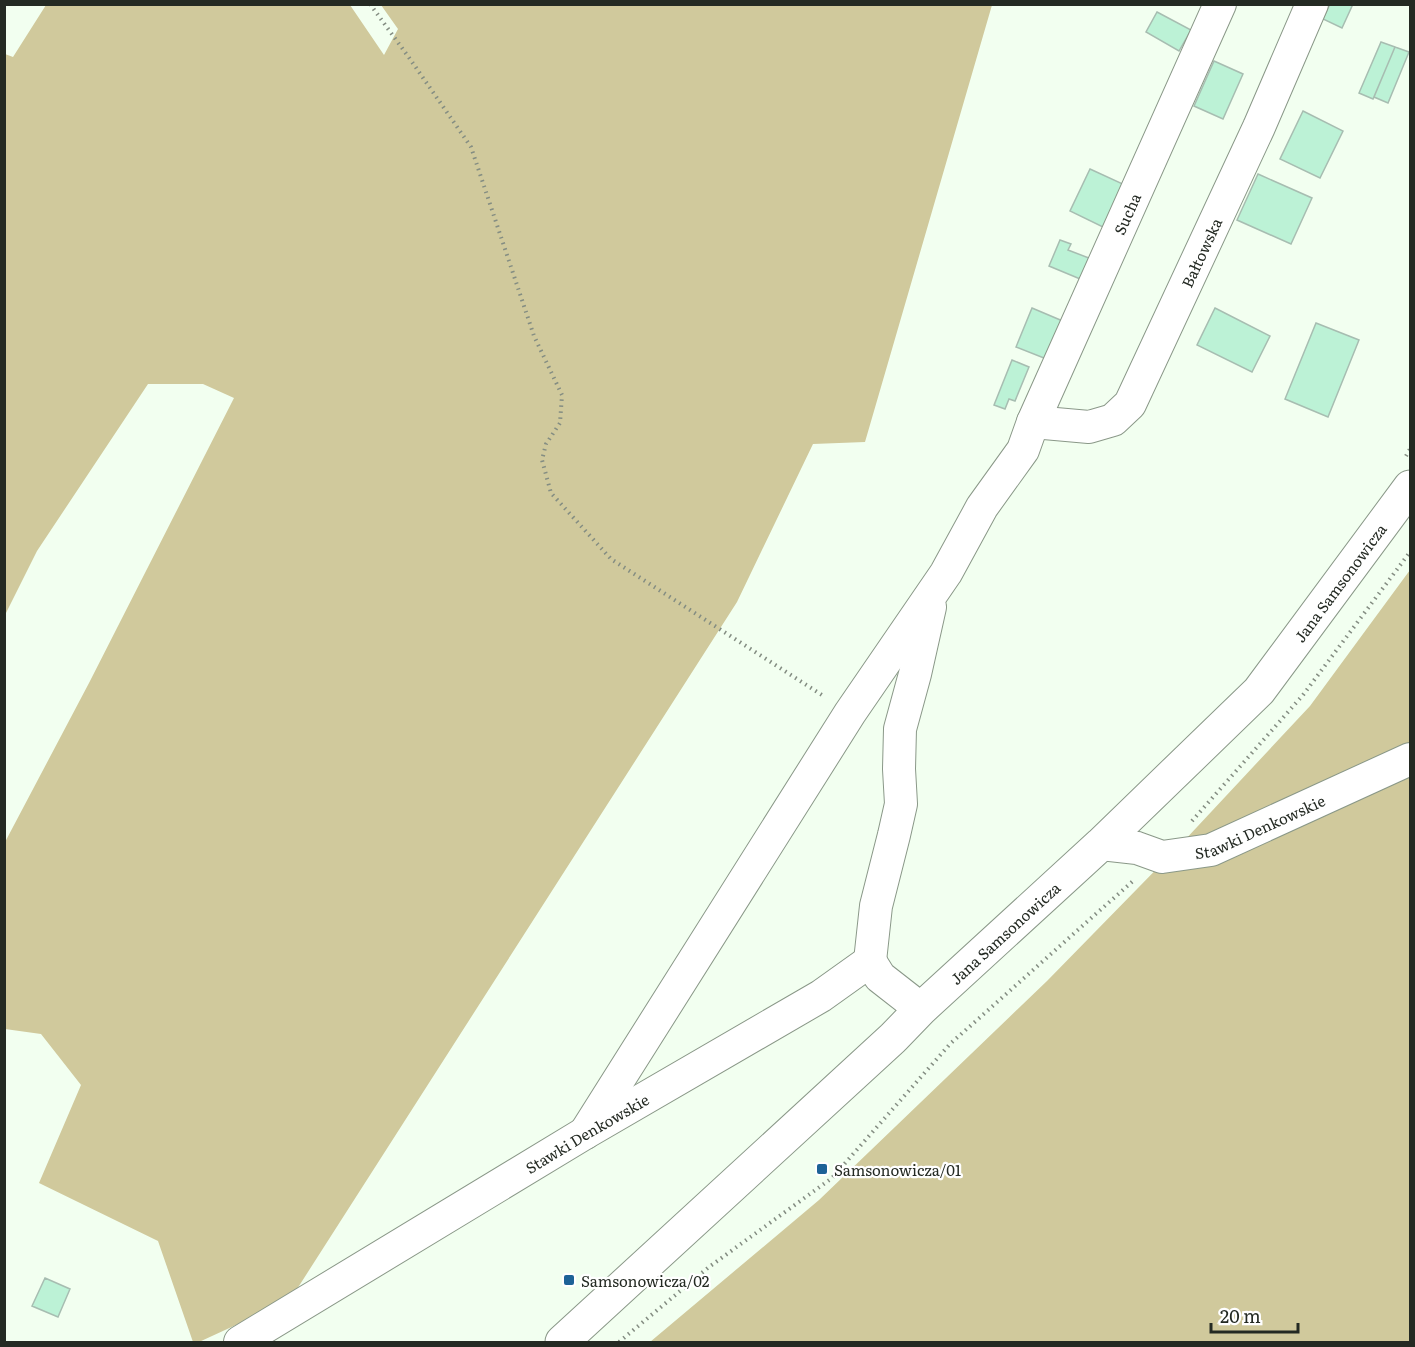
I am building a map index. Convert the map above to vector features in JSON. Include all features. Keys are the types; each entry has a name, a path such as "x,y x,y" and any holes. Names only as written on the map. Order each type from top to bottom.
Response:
{"main road":[{"name":"Jana Samsonowicza","path":"562,1342 893,1038 921,1009 1101,844 1259,692 1410,487"}],"street":[{"name":"Sucha","path":"946,573 982,507 1023,450 1033,422 1220,4"},
{"name":"Bałtowska","path":"1033,422 1089,427 1113,420 1130,404 1259,127 1312,4"},
{"path":"585,1133 850,713 946,573"},
{"path":"921,1009 880,977 870,961 876,906 901,804 900,729 930,608 946,573"},
{"name":"Stawki Denkowskie","path":"1101,844 1137,848 1162,857 1210,850 1410,759"},
{"name":"Stawki Denkowskie","path":"240,1342 585,1133 821,996 870,961"}],"path":[{"path":"370,4 471,147 534,336 562,395 560,423 546,444 542,460 552,493 611,559 850,713"},
{"path":"619,1342 710,1267 832,1178 950,1044 1124,888 1162,857 1303,695 1410,552"}],"shaded area":[{"path":"46,5 350,5 384,55 398,29 381,5 992,5 865,442 813,444 737,602 290,1300 199,1342 193,1342 158,1241 39,1183 81,1085 41,1034 5,1029 4,844 234,398 203,384 148,384 37,551 5,615 5,54 13,57"},
{"path":"1410,570 1410,1342 650,1342 819,1200 1047,981 1183,842 1310,706"}],"building":[{"path":"1330,4 1353,4 1342,28 1323,19"},
{"path":"1157,12 1191,30 1179,51 1146,32"},
{"path":"1381,42 1395,47 1373,99 1359,93"},
{"path":"1395,47 1409,52 1388,103 1374,97"},
{"path":"1214,61 1243,74 1223,119 1194,106"},
{"path":"1303,111 1343,131 1320,178 1280,159"},
{"path":"1090,169 1125,185 1105,228 1070,211"},
{"path":"1258,174 1312,198 1291,244 1237,220"},
{"path":"1060,240 1071,244 1068,250 1094,260 1085,281 1049,266"},
{"path":"1032,308 1065,322 1049,360 1016,347"},
{"path":"1215,308 1270,336 1252,372 1197,345"},
{"path":"1316,323 1359,340 1328,417 1285,399"},
{"path":"1012,360 1029,367 1015,401 1009,399 1005,409 994,405"},
{"path":"45,1278 70,1289 58,1317 32,1306"}],"place":[{"name":"Samsonowicza/01","path":"822,1169"},
{"name":"Samsonowicza/02","path":"569,1280"}]}
